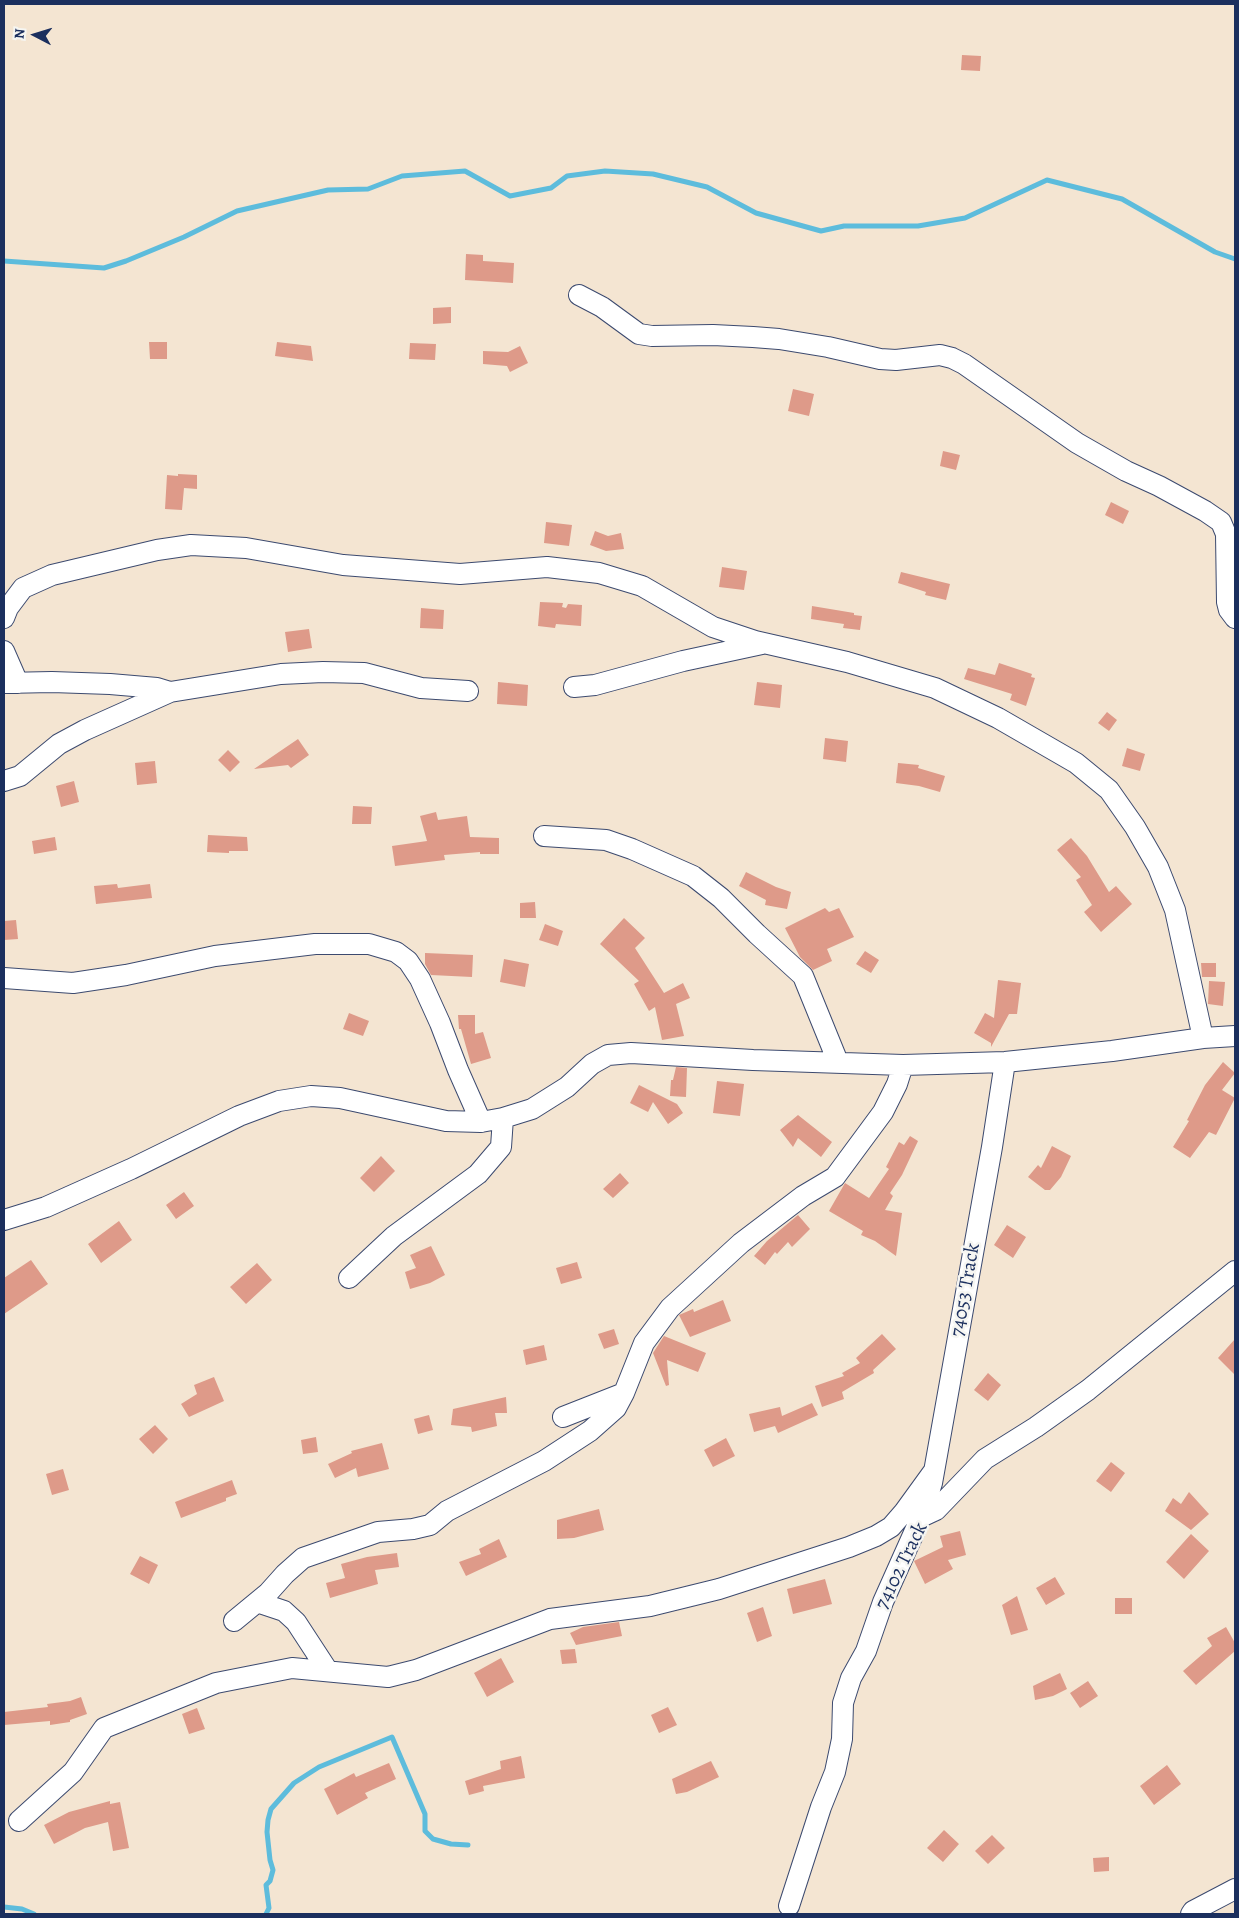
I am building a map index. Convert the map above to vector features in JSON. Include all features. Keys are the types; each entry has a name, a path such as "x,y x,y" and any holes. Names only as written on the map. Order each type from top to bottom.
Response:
{"street":[{"path":"579,295 602,307 639,334 652,336 713,334 778,339 828,347 880,359 896,360 940,355 952,358 964,364 1077,443 1205,511 1221,522 1226,534 1227,602 1229,610 1235,618"},
{"path":"4,618 8,608 23,588 52,575 157,550 191,545 246,548 343,565 460,574 547,567 599,573 642,586 713,627 767,644 847,662 935,688 998,718 1076,763 1109,790 1135,827 1158,867 1175,910 1203,1038"},
{"path":"574,687 595,685 682,661 767,644"},
{"path":"4,651 11,683 110,684 157,688 170,692"},
{"path":"4,781 20,776 59,744 85,730 170,692 281,674 323,672 364,673 421,688 468,691"},
{"path":"544,836 606,840 632,849 693,876 721,898 757,934 804,976 838,1062"},
{"path":"4,978 73,983 126,975 215,956 315,944 369,944 396,952 408,961 420,979 440,1022 481,1122"},
{"path":"4,1220 46,1207 131,1169 239,1116 279,1101 310,1096 340,1098 446,1121 481,1122 503,1118 532,1109 567,1087 592,1064 608,1054 631,1053 903,1064 1005,1062 1112,1051 1203,1038 1235,1036"},
{"name":"74053 Track","path":"922,1518 933,1472 992,1147 1005,1062"},
{"path":"234,1621 303,1558 378,1532 413,1529 430,1524 448,1511 544,1461 590,1431 616,1408 644,1343 670,1308 741,1243 803,1196 834,1177 883,1112 903,1064"},
{"path":"349,1278 394,1236 478,1174 501,1148 503,1118"},
{"name":"74102 Track","path":"789,1906 821,1807 836,1772 842,1739 843,1703 851,1678 866,1651 885,1596 922,1518 936,1510 984,1459 1036,1427 1088,1390 1235,1271"},
{"path":"563,1416 624,1393"},
{"path":"19,1821 74,1772 104,1728 216,1683 292,1668 388,1677 416,1670 550,1619 650,1606 719,1589 849,1547 876,1536 891,1527 933,1472"},
{"path":"257,1602 284,1611 296,1622 328,1671"},
{"path":"1192,1914 1193,1911 1235,1889"}],"building":[{"path":"962,55 981,56 980,71 961,70"},
{"path":"466,254 483,255 483,261 514,263 513,283 465,280"},
{"path":"451,307 451,323 433,324 433,308"},
{"path":"149,342 167,342 167,359 150,359"},
{"path":"277,342 311,346 313,361 275,356"},
{"path":"410,343 436,344 435,360 409,359"},
{"path":"520,346 528,363 510,372 507,366 483,364 483,351 508,352"},
{"path":"793,389 814,394 809,416 788,411"},
{"path":"943,451 960,455 956,470 940,466"},
{"path":"178,474 197,475 197,489 184,488 182,510 165,509 167,475 178,476"},
{"path":"1111,502 1129,511 1123,524 1105,515"},
{"path":"546,522 572,525 569,546 544,543"},
{"path":"595,531 608,536 621,533 624,549 606,551 590,545"},
{"path":"722,567 747,571 744,590 719,587"},
{"path":"901,572 950,584 946,600 925,595 926,592 898,583"},
{"path":"540,602 563,603 562,607 566,608 568,604 582,605 581,626 556,624 555,628 538,626"},
{"path":"812,606 862,616 860,630 843,628 844,624 811,619"},
{"path":"421,608 444,610 443,629 420,628"},
{"path":"309,629 312,648 288,652 285,632"},
{"path":"999,663 1032,674 1031,677 1035,678 1026,706 1010,700 1012,694 964,679 968,668 995,675"},
{"path":"498,682 528,685 527,706 497,704"},
{"path":"757,682 782,685 780,708 754,705"},
{"path":"1107,712 1117,720 1109,731 1098,723"},
{"path":"825,738 848,741 846,762 823,759"},
{"path":"298,739 309,755 291,768 288,765 254,769"},
{"path":"1127,748 1145,754 1140,771 1122,766"},
{"path":"228,750 240,762 230,772 218,760"},
{"path":"155,761 157,783 137,785 135,763"},
{"path":"898,763 919,765 918,768 945,776 940,792 919,786 896,783"},
{"path":"74,781 79,802 61,807 56,786"},
{"path":"353,806 372,807 371,824 352,824"},
{"path":"436,812 438,820 467,816 470,837 499,838 499,854 480,854 480,852 444,855 445,860 395,866 392,846 427,841 420,816"},
{"path":"208,835 247,837 248,851 229,851 229,853 207,852"},
{"path":"55,837 57,850 34,854 32,841"},
{"path":"1071,838 1087,856 1109,892 1116,886 1132,904 1101,932 1084,912 1092,905 1076,880 1081,877 1057,850"},
{"path":"746,872 776,887 791,892 787,909 765,905 766,900 739,886"},
{"path":"117,884 118,888 150,884 152,898 96,904 94,886"},
{"path":"535,902 536,918 520,918 520,903"},
{"path":"825,908 829,912 839,908 854,937 827,949 832,961 813,970 800,957 785,928"},
{"path":"624,918 645,938 635,948 664,993 683,983 690,998 676,1004 684,1036 662,1040 655,1007 649,1011 634,984 639,981 600,944"},
{"path":"16,920 18,939 4,940 4,921"},
{"path":"545,924 563,931 558,946 539,940"},
{"path":"865,951 879,960 871,973 856,964"},
{"path":"425,953 473,955 472,977 431,975 425,964"},
{"path":"504,959 529,964 525,987 500,982"},
{"path":"1201,963 1216,963 1216,977 1202,977"},
{"path":"998,980 1021,983 1017,1014 1009,1014 991,1047 991,1043 974,1033 985,1013 994,1018"},
{"path":"1209,981 1225,982 1223,1006 1208,1004"},
{"path":"349,1013 369,1021 363,1036 343,1029"},
{"path":"458,1015 475,1015 475,1034 483,1032 491,1058 471,1064 461,1029 459,1029"},
{"path":"1223,1062 1235,1073 1222,1090 1235,1098 1216,1135 1209,1132 1190,1158 1173,1147 1189,1121 1187,1120 1205,1085"},
{"path":"676,1067 687,1068 686,1097 670,1096 671,1080 673,1080"},
{"path":"717,1081 744,1084 740,1116 713,1113"},
{"path":"639,1085 677,1104 683,1113 668,1124 653,1102 648,1112 630,1103"},
{"path":"798,1115 832,1142 821,1157 798,1138 793,1147 780,1130"},
{"path":"910,1136 918,1141 902,1175 890,1193 893,1196 885,1210 902,1213 896,1256 875,1241 861,1235 863,1231 829,1211 845,1183 869,1198 889,1169 886,1167 899,1142 904,1145"},
{"path":"1052,1146 1071,1156 1061,1177 1050,1190 1045,1190 1028,1177 1038,1165 1041,1168"},
{"path":"381,1156 395,1171 374,1192 360,1178"},
{"path":"620,1173 629,1183 613,1198 603,1189"},
{"path":"184,1192 194,1206 176,1219 166,1205"},
{"path":"798,1215 810,1229 792,1247 788,1242 777,1254 775,1252 765,1265 754,1256 767,1241"},
{"path":"119,1221 132,1240 101,1263 88,1244"},
{"path":"1007,1225 1026,1237 1013,1258 994,1245"},
{"path":"431,1246 445,1275 430,1283 410,1289 405,1272 416,1268 410,1255"},
{"path":"31,1260 48,1284 4,1314 4,1278"},
{"path":"577,1262 582,1278 561,1284 556,1268"},
{"path":"257,1263 272,1280 246,1304 230,1287"},
{"path":"723,1300 731,1321 690,1337 679,1315 693,1309 694,1312"},
{"path":"614,1329 619,1344 604,1349 598,1334"},
{"path":"882,1334 896,1349 873,1370 874,1373 842,1392 844,1399 822,1407 815,1386 844,1376 842,1373 860,1363 856,1358"},
{"path":"664,1336 706,1353 698,1372 667,1360 669,1385 666,1386 653,1353"},
{"path":"1235,1339 1235,1375 1218,1358"},
{"path":"544,1345 547,1360 526,1365 523,1350"},
{"path":"988,1373 1001,1385 988,1401 974,1390"},
{"path":"214,1377 224,1401 189,1417 181,1404 197,1394 194,1385"},
{"path":"506,1397 507,1413 495,1413 497,1426 472,1432 471,1427 451,1425 453,1409"},
{"path":"812,1403 818,1415 778,1433 775,1426 754,1432 749,1414 780,1407 782,1416"},
{"path":"429,1415 433,1430 418,1434 414,1419"},
{"path":"155,1425 168,1439 153,1454 139,1439"},
{"path":"316,1437 318,1452 303,1454 301,1440"},
{"path":"726,1438 735,1456 713,1467 704,1450"},
{"path":"382,1443 389,1469 358,1477 356,1468 335,1478 328,1464 352,1453 351,1451"},
{"path":"1111,1462 1125,1473 1111,1492 1096,1481"},
{"path":"63,1469 69,1490 52,1495 46,1474"},
{"path":"232,1480 237,1494 226,1498 226,1501 181,1518 175,1502"},
{"path":"1189,1492 1209,1514 1191,1530 1165,1511 1173,1498 1181,1504"},
{"path":"599,1509 604,1530 574,1538 557,1539 557,1520"},
{"path":"960,1531 966,1555 948,1560 953,1569 925,1584 914,1561 943,1547 940,1536"},
{"path":"1191,1534 1209,1551 1184,1579 1166,1562"},
{"path":"499,1539 507,1557 466,1576 459,1562 481,1554 479,1549"},
{"path":"397,1553 399,1567 375,1570 378,1584 330,1598 326,1583 345,1578 341,1564 367,1557"},
{"path":"140,1556 158,1565 149,1584 130,1574"},
{"path":"1055,1577 1065,1594 1046,1605 1036,1588"},
{"path":"825,1579 832,1604 793,1614 787,1589"},
{"path":"1017,1596 1028,1630 1011,1635 1002,1605"},
{"path":"1115,1598 1132,1598 1132,1614 1115,1614"},
{"path":"763,1607 772,1636 757,1642 747,1613"},
{"path":"619,1622 622,1636 576,1645 570,1633 583,1627"},
{"path":"1226,1627 1235,1643 1235,1651 1196,1685 1183,1671 1212,1646 1207,1638"},
{"path":"575,1649 577,1663 562,1664 560,1650"},
{"path":"501,1658 514,1682 487,1697 474,1673"},
{"path":"1060,1673 1067,1689 1053,1696 1035,1700 1033,1686"},
{"path":"1088,1681 1098,1696 1080,1708 1070,1693"},
{"path":"81,1697 87,1714 70,1720 70,1722 50,1725 50,1721 4,1725 4,1712 48,1707 47,1704 70,1701"},
{"path":"668,1707 677,1725 659,1733 651,1715"},
{"path":"197,1708 205,1729 189,1734 182,1714"},
{"path":"521,1756 525,1778 483,1786 484,1791 469,1795 465,1781 501,1769 500,1761"},
{"path":"711,1761 719,1777 687,1792 676,1794 672,1779"},
{"path":"389,1763 396,1779 365,1793 368,1798 337,1815 324,1789 354,1773 356,1777"},
{"path":"1167,1765 1181,1784 1154,1805 1140,1786"},
{"path":"110,1801 110,1804 120,1802 129,1848 113,1851 108,1822 85,1828 54,1844 44,1825 69,1812"},
{"path":"944,1830 959,1844 943,1862 927,1848"},
{"path":"992,1835 1005,1848 988,1864 975,1851"},
{"path":"1109,1857 1109,1871 1094,1872 1093,1858"}],"waterway":[{"path":"4,261 104,268 184,237 237,211 328,190 368,189 402,176 465,171 510,196 551,188 567,176 605,171 653,174 707,187 756,213 821,231 844,226 918,226 965,218 1047,180 1122,199 1215,252 1235,259"},
{"path":"266,1914 269,1908 266,1885 270,1881 273,1870 267,1832 271,1809 294,1783 319,1767 392,1737 425,1814 425,1831 433,1839 451,1844 468,1845"},
{"path":"4,1907 22,1909 34,1914"}]}
